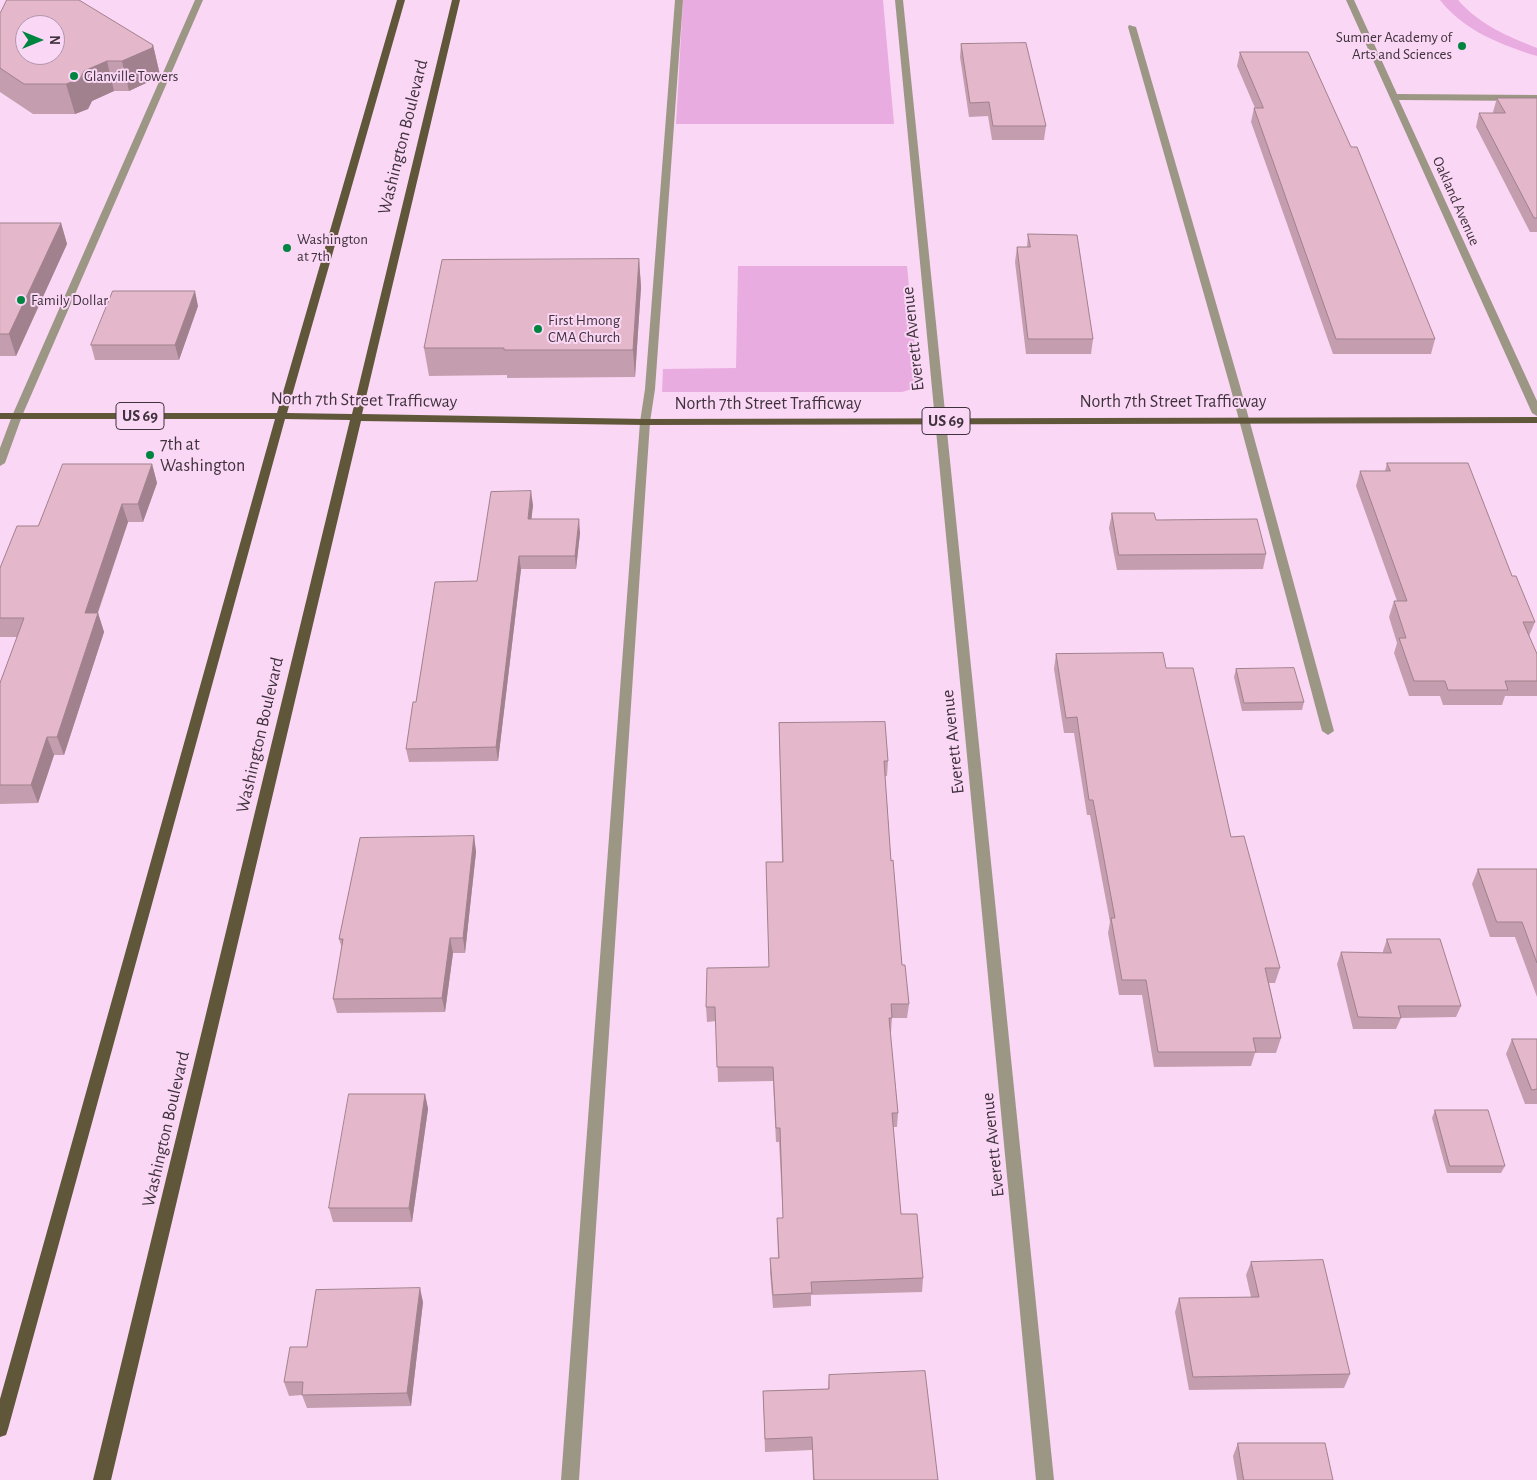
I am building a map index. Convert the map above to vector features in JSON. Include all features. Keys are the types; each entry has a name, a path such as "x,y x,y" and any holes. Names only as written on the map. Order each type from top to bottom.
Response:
{"main road":[{"name":"Washington Boulevard","path":"0,1429 281,416 401,0"},
{"name":"Washington Boulevard","path":"102,1480 456,0"},
{"name":"North 7th Street Trafficway","path":"0,416 281,416 645,422 1537,420"}],"street":[{"path":"0,463 18,416 199,0"},
{"path":"570,1480 645,422 650,387 679,0"},
{"name":"Everett Avenue","path":"899,0 1045,1480"},
{"name":"Oakland Avenue","path":"1350,0 1537,413"},
{"path":"1132,27 1244,420 1328,731"},
{"path":"1394,97 1537,98"}],"shaded area":[{"path":"683,0 883,0 894,124 676,124"},
{"path":"1440,0 1458,0 1466,9 1485,23 1537,48 1537,56 1510,47 1471,28 1449,11"},
{"path":"738,266 907,266 918,380 912,389 902,392 662,392 663,369 736,368"}],"building":[{"path":"7,0 79,0 153,45 152,48 122,61 107,61 84,71 80,79 66,84 24,84 0,68 0,14"},
{"path":"1026,43 1046,126 993,126 989,102 970,103 961,44"},
{"path":"1240,52 1308,52 1351,147 1357,147 1435,339 1336,339 1254,108 1263,108"},
{"path":"1497,98 1537,98 1537,218 1534,218 1479,113 1505,113"},
{"path":"0,223 61,223 9,334 0,334"},
{"path":"1028,234 1077,235 1093,339 1028,339 1017,247 1030,247"},
{"name":"First Hmong CMA Church","path":"639,259 633,350 424,348 442,260"},
{"path":"113,291 195,291 175,345 91,345"},
{"path":"1387,463 1468,463 1512,576 1516,576 1535,622 1523,622 1537,654 1537,681 1505,681 1508,690 1448,690 1445,681 1414,681 1399,638 1406,638 1394,601 1407,601 1360,471 1390,471"},
{"path":"63,464 152,464 138,504 122,504 85,613 98,613 57,737 47,737 31,785 0,785 0,683 24,618 0,618 0,568 17,526 38,526"},
{"path":"531,491 528,519 579,519 575,556 519,556 496,747 406,749 413,702 416,702 435,582 477,581 491,492"},
{"path":"1112,513 1154,513 1156,520 1257,519 1266,554 1119,555"},
{"path":"1163,653 1166,668 1193,668 1231,837 1244,836 1280,968 1265,968 1281,1038 1253,1038 1256,1052 1158,1052 1146,980 1122,980 1111,918 1115,918 1093,800 1089,800 1077,717 1066,718 1056,654"},
{"path":"1294,668 1304,702 1244,703 1236,669"},
{"path":"885,722 888,761 884,761 891,861 893,860 902,965 905,965 909,1004 891,1004 892,1018 889,1018 898,1113 892,1113 901,1214 917,1214 923,1278 811,1282 812,1293 773,1295 770,1258 779,1258 777,1218 783,1218 780,1128 776,1128 773,1067 717,1067 715,1007 706,1007 707,968 769,967 766,862 783,862 779,723"},
{"path":"474,836 463,938 450,938 442,998 333,999 343,939 339,939 360,838"},
{"path":"1478,869 1537,869 1537,963 1522,922 1497,922"},
{"path":"1387,939 1440,939 1461,1006 1398,1006 1401,1018 1358,1017 1341,952 1391,953"},
{"path":"1512,1039 1537,1039 1537,1089 1532,1090"},
{"path":"349,1094 425,1094 409,1208 329,1208"},
{"path":"1435,1110 1488,1110 1505,1166 1450,1166"},
{"path":"1323,1260 1350,1374 1193,1377 1179,1298 1259,1297 1251,1262"},
{"path":"420,1288 407,1393 302,1395 303,1382 284,1382 290,1347 307,1347 316,1290"},
{"path":"925,1371 938,1480 814,1480 812,1437 765,1439 763,1391 829,1389 829,1375"},
{"path":"1238,1443 1325,1443 1333,1480 1244,1480"}],"place":[{"name":"Sumner Academy of Arts and Sciences","path":"1462,46"},
{"name":"Glanville Towers","path":"74,76"},
{"name":"Washington at 7th","path":"287,248"},
{"name":"Family Dollar","path":"21,300"},
{"name":"First Hmong CMA Church","path":"538,329"},
{"name":"7th at Washington","path":"150,455"}]}
